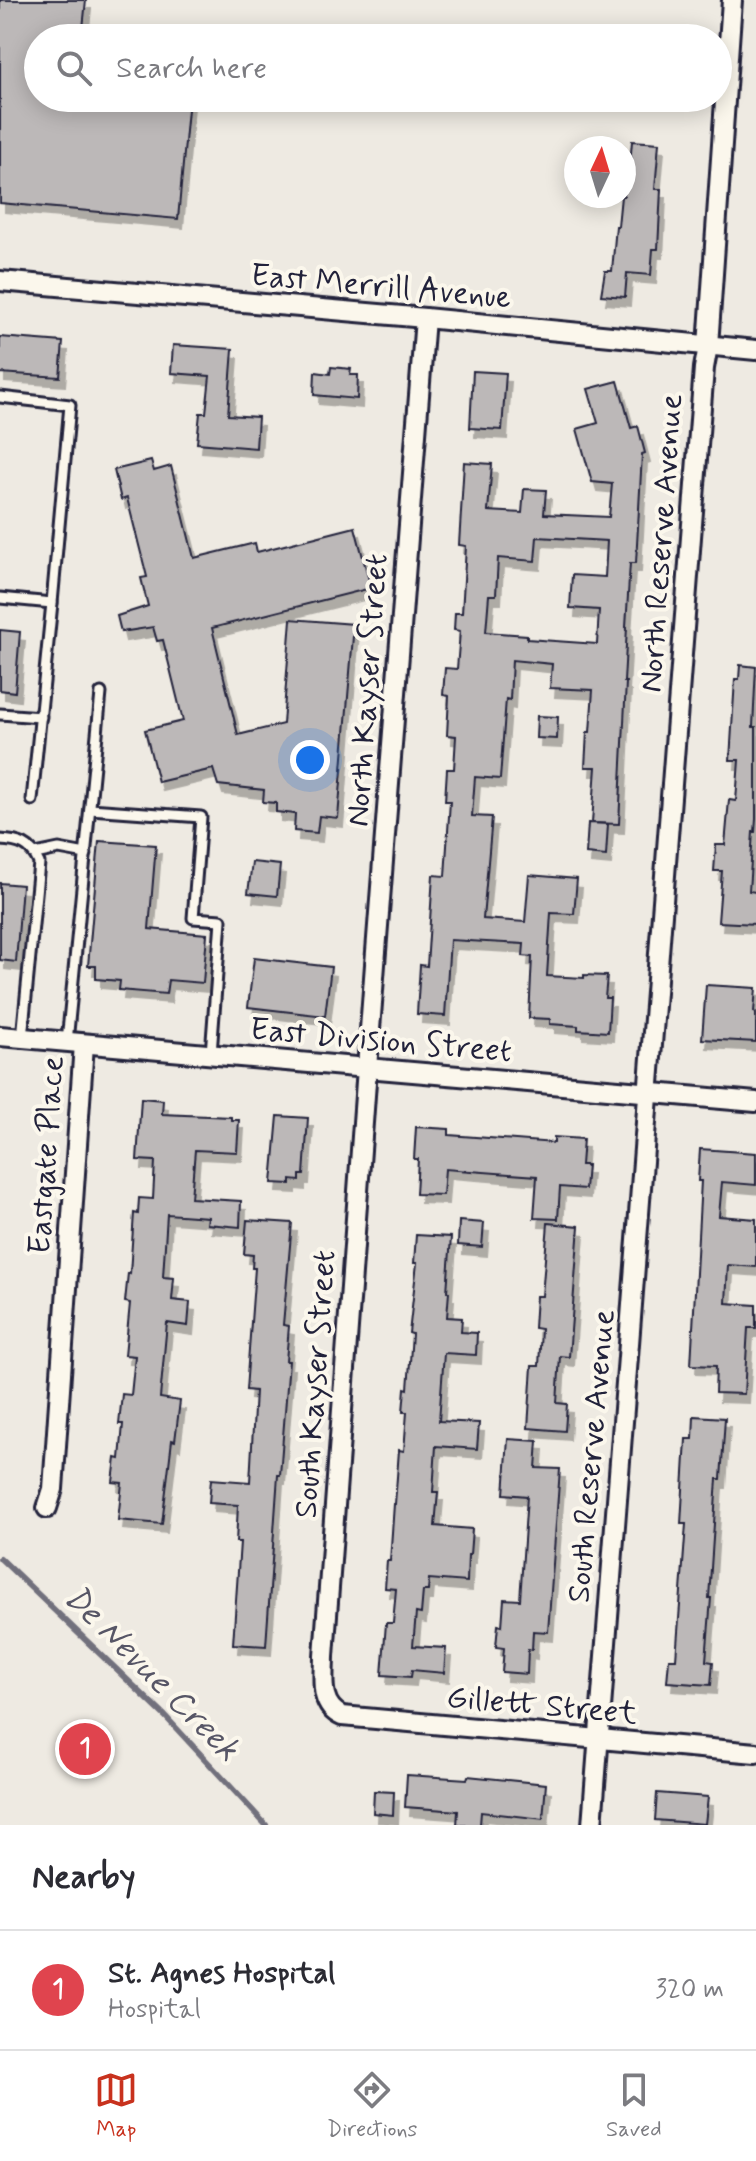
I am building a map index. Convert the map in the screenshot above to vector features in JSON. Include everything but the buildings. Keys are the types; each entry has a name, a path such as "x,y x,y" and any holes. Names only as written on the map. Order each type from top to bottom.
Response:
{"street":[{"name":"North Reserve Avenue","path":"730,24 732,0"},
{"name":"North Reserve Avenue","path":"649,1091 724,112"},
{"name":"East Merrill Avenue","path":"0,281 756,350"},
{"name":"North Kayser Street","path":"367,1068 425,318"},
{"name":"East Division Street","path":"0,1036 756,1102"},
{"name":"Eastgate Place","path":"47,1508 53,1489 76,1043"},
{"name":"South Kayser Street","path":"328,1705 324,1690 324,1656 367,1068"},
{"name":"South Reserve Avenue","path":"592,1825 649,1091"},
{"name":"Gillett Street","path":"328,1705 333,1712 342,1716 756,1753"}],"lane":[{"path":"0,397 70,405 32,800"},
{"path":"0,598 52,603"},
{"path":"76,1043 86,854 101,693"},
{"path":"0,714 41,717"},
{"path":"90,809 201,817 193,918 221,920 211,1054"},
{"path":"0,840 19,841 30,847 39,863 22,1038"},
{"path":"35,854 59,849 86,854"}],"waterway":[{"name":"De Nevue Creek","path":"0,1558 165,1716 266,1825"}],"place":[{"name":"St. Agnes Hospital","path":"85,1749"}]}
